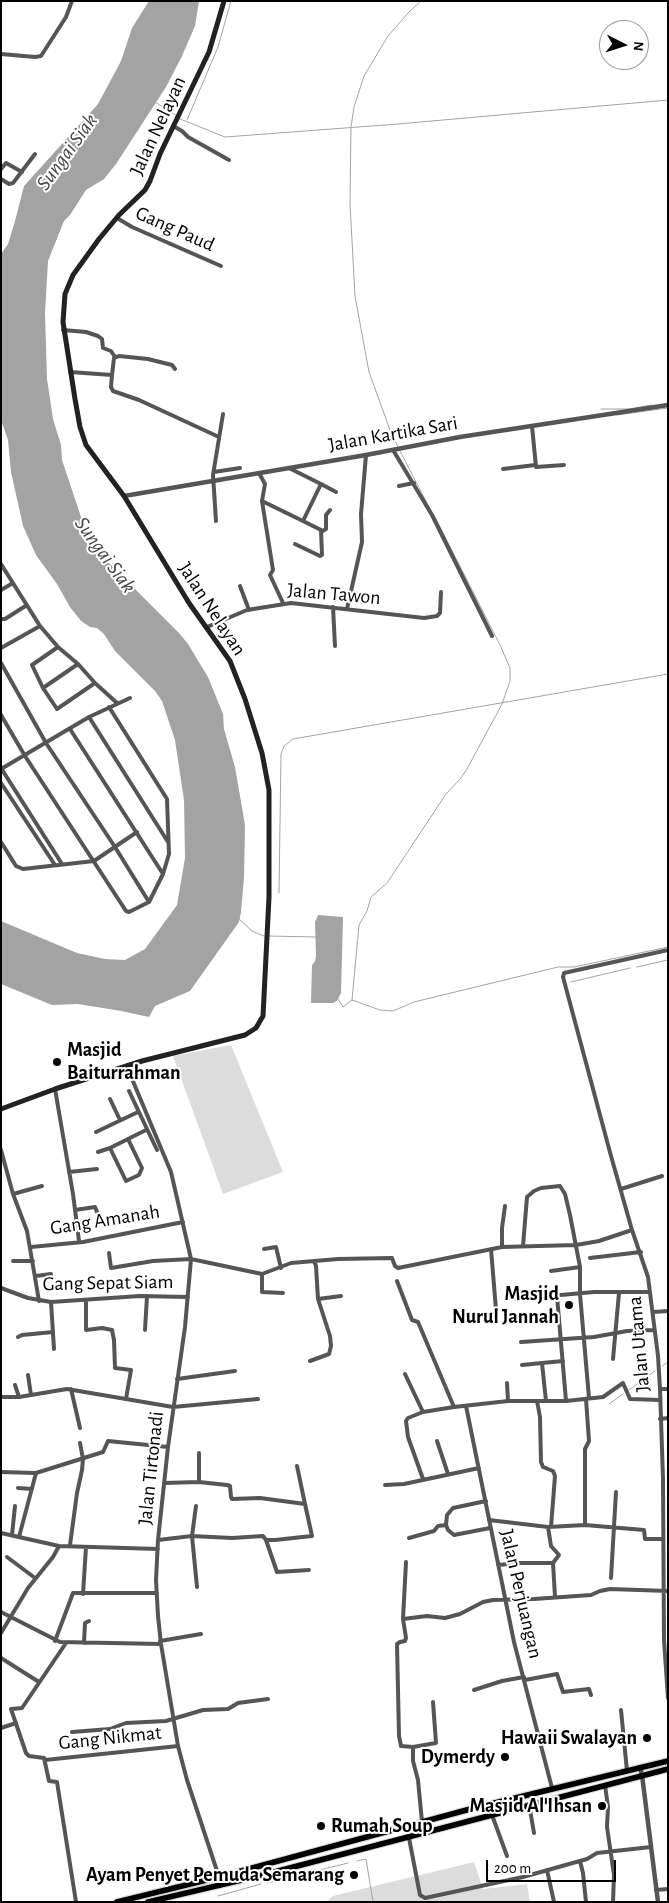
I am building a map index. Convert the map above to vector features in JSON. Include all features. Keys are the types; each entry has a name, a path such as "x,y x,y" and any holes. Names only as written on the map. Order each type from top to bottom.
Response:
{"main road":[{"name":"Jalan Nelayan","path":"1,1109 55,1089 142,1061 244,1035 256,1028 263,1016 267,942 269,790 256,732 234,670 148,539 124,496 86,445 80,427 63,330 63,308 68,284 79,266 117,218 145,190 150,181 160,154 209,52 224,1"},
{"path":"117,1902 219,1877 288,1857 552,1788 668,1762"},
{"path":"148,1902 409,1838 529,1804 668,1769"},
{"path":"288,1857 291,1868"}],"street":[{"path":"1,54 41,56 66,17 72,1"},
{"path":"174,124 188,137 229,160"},
{"path":"1,179 12,184 34,154"},
{"path":"1,169 6,163 22,172"},
{"name":"Gang Paud","path":"117,218 132,227 221,266"},
{"path":"63,330 86,332 98,336 102,339 103,348 115,356 148,359 172,365 175,369"},
{"path":"115,356 111,387 113,391 144,402 219,437"},
{"path":"70,372 112,375"},
{"name":"Jalan Kartika Sari","path":"124,496 213,476 259,473 532,426 668,405"},
{"path":"216,520 213,476 223,414"},
{"path":"532,426 535,464 537,468 564,465"},
{"path":"393,450 432,515 492,636"},
{"path":"347,609 362,542 361,514 366,455"},
{"path":"503,469 535,464"},
{"path":"213,476 240,468"},
{"path":"289,468 336,492"},
{"path":"259,473 265,484 262,501 273,570 270,576 283,603"},
{"path":"399,486 414,483"},
{"path":"303,521 321,484"},
{"path":"262,501 321,532"},
{"path":"321,532 326,529 326,515 330,510"},
{"path":"295,544 322,556 321,532"},
{"path":"1,564 40,626 58,647 117,703"},
{"path":"1,590 13,583"},
{"path":"240,586 240,591 249,610"},
{"name":"Jalan Tawon","path":"207,627 249,610 283,603 299,603 414,617 431,617 440,613 441,592"},
{"path":"1,619 5,619 27,605"},
{"path":"333,607 335,646"},
{"path":"1,648 40,626"},
{"path":"58,647 32,665 43,688 57,709 95,683"},
{"path":"1,663 46,743 149,902"},
{"path":"43,688 78,664"},
{"path":"62,864 1,768 25,756 90,717 130,698"},
{"path":"1,715 25,756 126,911 129,912 149,902 163,874 169,854 167,799 109,707"},
{"path":"90,717 168,842"},
{"path":"70,729 163,874"},
{"path":"1,783 55,865"},
{"path":"1,842 19,869 94,861 137,832"},
{"name":"Jalan Utama","path":"668,950 564,973 563,977 620,1189 648,1277 660,1389 660,1419 665,1479 662,1550 668,1698"},
{"name":"Jalan Tirtonadi","path":"127,1067 152,1122 171,1172 191,1259 158,1540 157,1593 160,1642 178,1746 187,1780 219,1877"},
{"path":"55,1089 79,1241"},
{"path":"129,1091 157,1150"},
{"path":"110,1099 120,1120"},
{"path":"96,1132 138,1112"},
{"path":"141,1119 148,1116"},
{"path":"98,1152 128,1139 152,1122"},
{"path":"110,1148 126,1180 134,1178 141,1172 142,1168 128,1139"},
{"path":"1,1150 13,1194 31,1247 39,1301"},
{"path":"69,1172 97,1169"},
{"path":"620,1189 662,1176"},
{"path":"523,1246 527,1198 534,1191 558,1185 565,1194 580,1267 589,1441 585,1449 585,1525"},
{"path":"13,1194 42,1186"},
{"path":"502,1247 505,1206"},
{"path":"75,1210 95,1207 97,1212"},
{"name":"Gang Amanah","path":"31,1247 83,1242 183,1222"},
{"path":"109,1253 111,1268 153,1261 191,1259 262,1274 291,1263 314,1260 392,1258 395,1266 398,1268 502,1247 576,1245 607,1239 632,1230"},
{"path":"264,1249 276,1247 281,1268"},
{"path":"491,1249 497,1322"},
{"path":"590,1258 641,1252"},
{"path":"310,1361 329,1354 331,1350 330,1336 318,1299 314,1260"},
{"path":"13,1261 33,1261"},
{"path":"551,1271 580,1267"},
{"path":"36,1276 51,1274"},
{"path":"262,1274 262,1292 282,1293"},
{"path":"398,1282 412,1320 418,1322 454,1406"},
{"name":"Gang Sepat Siam","path":"2,1289 39,1301 51,1302 147,1296 188,1297"},
{"path":"516,1299 580,1294 650,1292"},
{"path":"613,1359 619,1293"},
{"path":"145,1330 147,1296"},
{"path":"318,1299 341,1296"},
{"path":"558,1296 566,1401"},
{"path":"86,1300 86,1330 102,1328 112,1330 115,1368 131,1370 126,1399"},
{"path":"51,1302 54,1349"},
{"path":"653,1312 668,1311"},
{"path":"517,1321 559,1317"},
{"path":"521,1342 583,1337 615,1332 654,1330"},
{"path":"18,1337 53,1332"},
{"path":"522,1365 563,1362"},
{"path":"542,1363 546,1401"},
{"path":"177,1379 235,1371"},
{"path":"405,1374 423,1412"},
{"path":"28,1375 32,1395"},
{"path":"507,1383 508,1401"},
{"path":"423,1479 406,1426 408,1418 423,1412 454,1406 508,1401 566,1401 605,1397 623,1384 630,1399 660,1400"},
{"path":"15,1386 19,1397"},
{"path":"71,1389 80,1428"},
{"path":"1,1397 19,1397 71,1389 173,1407 258,1400"},
{"path":"660,1389 668,1389"},
{"path":"537,1401 540,1417 541,1462 544,1468 553,1471 555,1476 550,1527 551,1546 559,1555 553,1563 556,1598"},
{"name":"Jalan Perjuangan","path":"466,1406 514,1642 552,1788"},
{"path":"660,1419 668,1418"},
{"path":"437,1441 448,1474"},
{"path":"70,1546 83,1459 80,1442"},
{"path":"1,1472 36,1472 83,1459 103,1452 108,1442 168,1447"},
{"path":"199,1454 199,1482"},
{"path":"266,1540 312,1536 297,1466"},
{"path":"385,1485 404,1484 479,1468"},
{"path":"19,1538 36,1472"},
{"path":"164,1483 199,1482 229,1485 232,1499 260,1498 305,1504"},
{"path":"18,1488 32,1489"},
{"path":"611,1578 616,1492"},
{"path":"486,1501 453,1508 447,1515 446,1525 448,1530 454,1535 490,1528"},
{"path":"12,1535 15,1506"},
{"path":"196,1506 192,1536 197,1587"},
{"path":"489,1520 550,1527 585,1525 644,1530 645,1540 662,1539"},
{"path":"409,1538 434,1531 438,1526 446,1525"},
{"path":"1,1533 59,1546 158,1549"},
{"path":"158,1540 192,1536 232,1538 263,1536 277,1572 309,1570"},
{"path":"1,1633 35,1578 59,1546"},
{"path":"83,1594 86,1547"},
{"path":"662,1550 668,1550"},
{"path":"7,1557 35,1578"},
{"path":"406,1562 403,1619 406,1638 405,1641 397,1644 398,1736 401,1746 413,1747 436,1743 433,1702"},
{"path":"498,1565 553,1563"},
{"path":"403,1619 427,1616 445,1618 460,1614 483,1602 505,1599 591,1595 604,1589 665,1592"},
{"path":"55,1641 72,1594 157,1593"},
{"path":"1,1612 55,1641 66,1643 160,1642 201,1634"},
{"path":"84,1643 84,1623 89,1621"},
{"path":"66,1643 22,1708 11,1709 26,1753 29,1756 45,1760 49,1781 58,1782 76,1902"},
{"path":"1,1658 39,1682"},
{"path":"474,1690 502,1681 557,1674 563,1692 589,1688 591,1695"},
{"path":"72,1732 110,1729 126,1723 175,1720 203,1710 228,1709 238,1703 268,1699"},
{"path":"621,1710 627,1771"},
{"path":"1,1728 16,1723"},
{"name":"Gang Nikmat","path":"45,1760 178,1746"},
{"path":"413,1747 413,1761 418,1780 422,1822"},
{"path":"640,1767 658,1902"},
{"path":"605,1785 608,1808 607,1827 614,1875 613,1902"},
{"path":"529,1804 534,1832"},
{"path":"492,1815 506,1848 507,1856"},
{"path":"409,1838 420,1895 422,1897 489,1885 580,1862 597,1853 651,1847"},
{"path":"580,1862 586,1902"},
{"path":"547,1870 554,1902"},
{"path":"656,1890 668,1889"}],"shaded area":[{"path":"231,1045 283,1172 223,1194 173,1056"},
{"path":"474,1862 483,1889 527,1884 530,1902 326,1902 333,1896"}],"water":[{"name":"Sungai Siak","path":"149,1 199,1 195,26 166,87 116,164 104,179 86,190 64,221 48,261 45,313 47,379 53,419 61,445 62,460 82,520 104,558 179,633 208,677 223,714 224,729 235,767 245,825 244,878 239,922 190,991 155,1006 149,1017 78,1004 52,1005 1,984 1,921 77,953 105,959 125,960 145,949 177,905 185,858 184,800 175,740 162,701 155,691 115,651 104,634 97,628 90,627 81,621 36,555 23,526 11,472 8,440 1,420 1,254 8,244 24,186 98,104 121,61 132,28"},
{"path":"318,915 343,917 341,993 337,1001 333,1003 311,1003 312,965 316,956 315,922"}],"waterway":[{"path":"187,120 218,47 231,1"},
{"path":"398,447 369,372 355,296 350,204 351,127 354,107 364,76 388,36 421,1"},
{"path":"180,119 225,137 668,100"},
{"path":"155,102 177,116"},
{"path":"601,409 629,409 652,405"},
{"path":"617,415 668,408"},
{"path":"400,451 429,507"},
{"path":"352,1000 359,925 367,911 371,897 387,883 446,794 467,769 502,704 510,681 510,668 500,645 436,519"},
{"path":"279,893 281,754 284,746 293,739 668,674"},
{"path":"239,919 252,931 264,936"},
{"path":"268,936 317,937"},
{"path":"338,999 343,1007 352,1000 380,1010 393,1011 414,1002 558,967 574,967 668,947"},
{"path":"637,967 668,960"},
{"path":"571,982 630,968"},
{"path":"662,1366 668,1362"},
{"path":"629,1390 655,1371"},
{"path":"609,1404 623,1394"},
{"path":"357,1861 366,1859 373,1902"},
{"path":"267,1883 348,1863"},
{"path":"218,1896 261,1884"}],"place":[{"name":"Masjid Baiturrahman","path":"57,1062"},
{"name":"Masjid Nurul Jannah","path":"569,1305"},
{"name":"Hawaii Swalayan","path":"647,1738"},
{"name":"Dymerdy","path":"505,1757"},
{"name":"Masjid Al Ihsan","path":"602,1806"},
{"name":"Rumah Soup","path":"321,1826"},
{"name":"Ayam Penyet Pemuda Semarang","path":"354,1875"}]}
